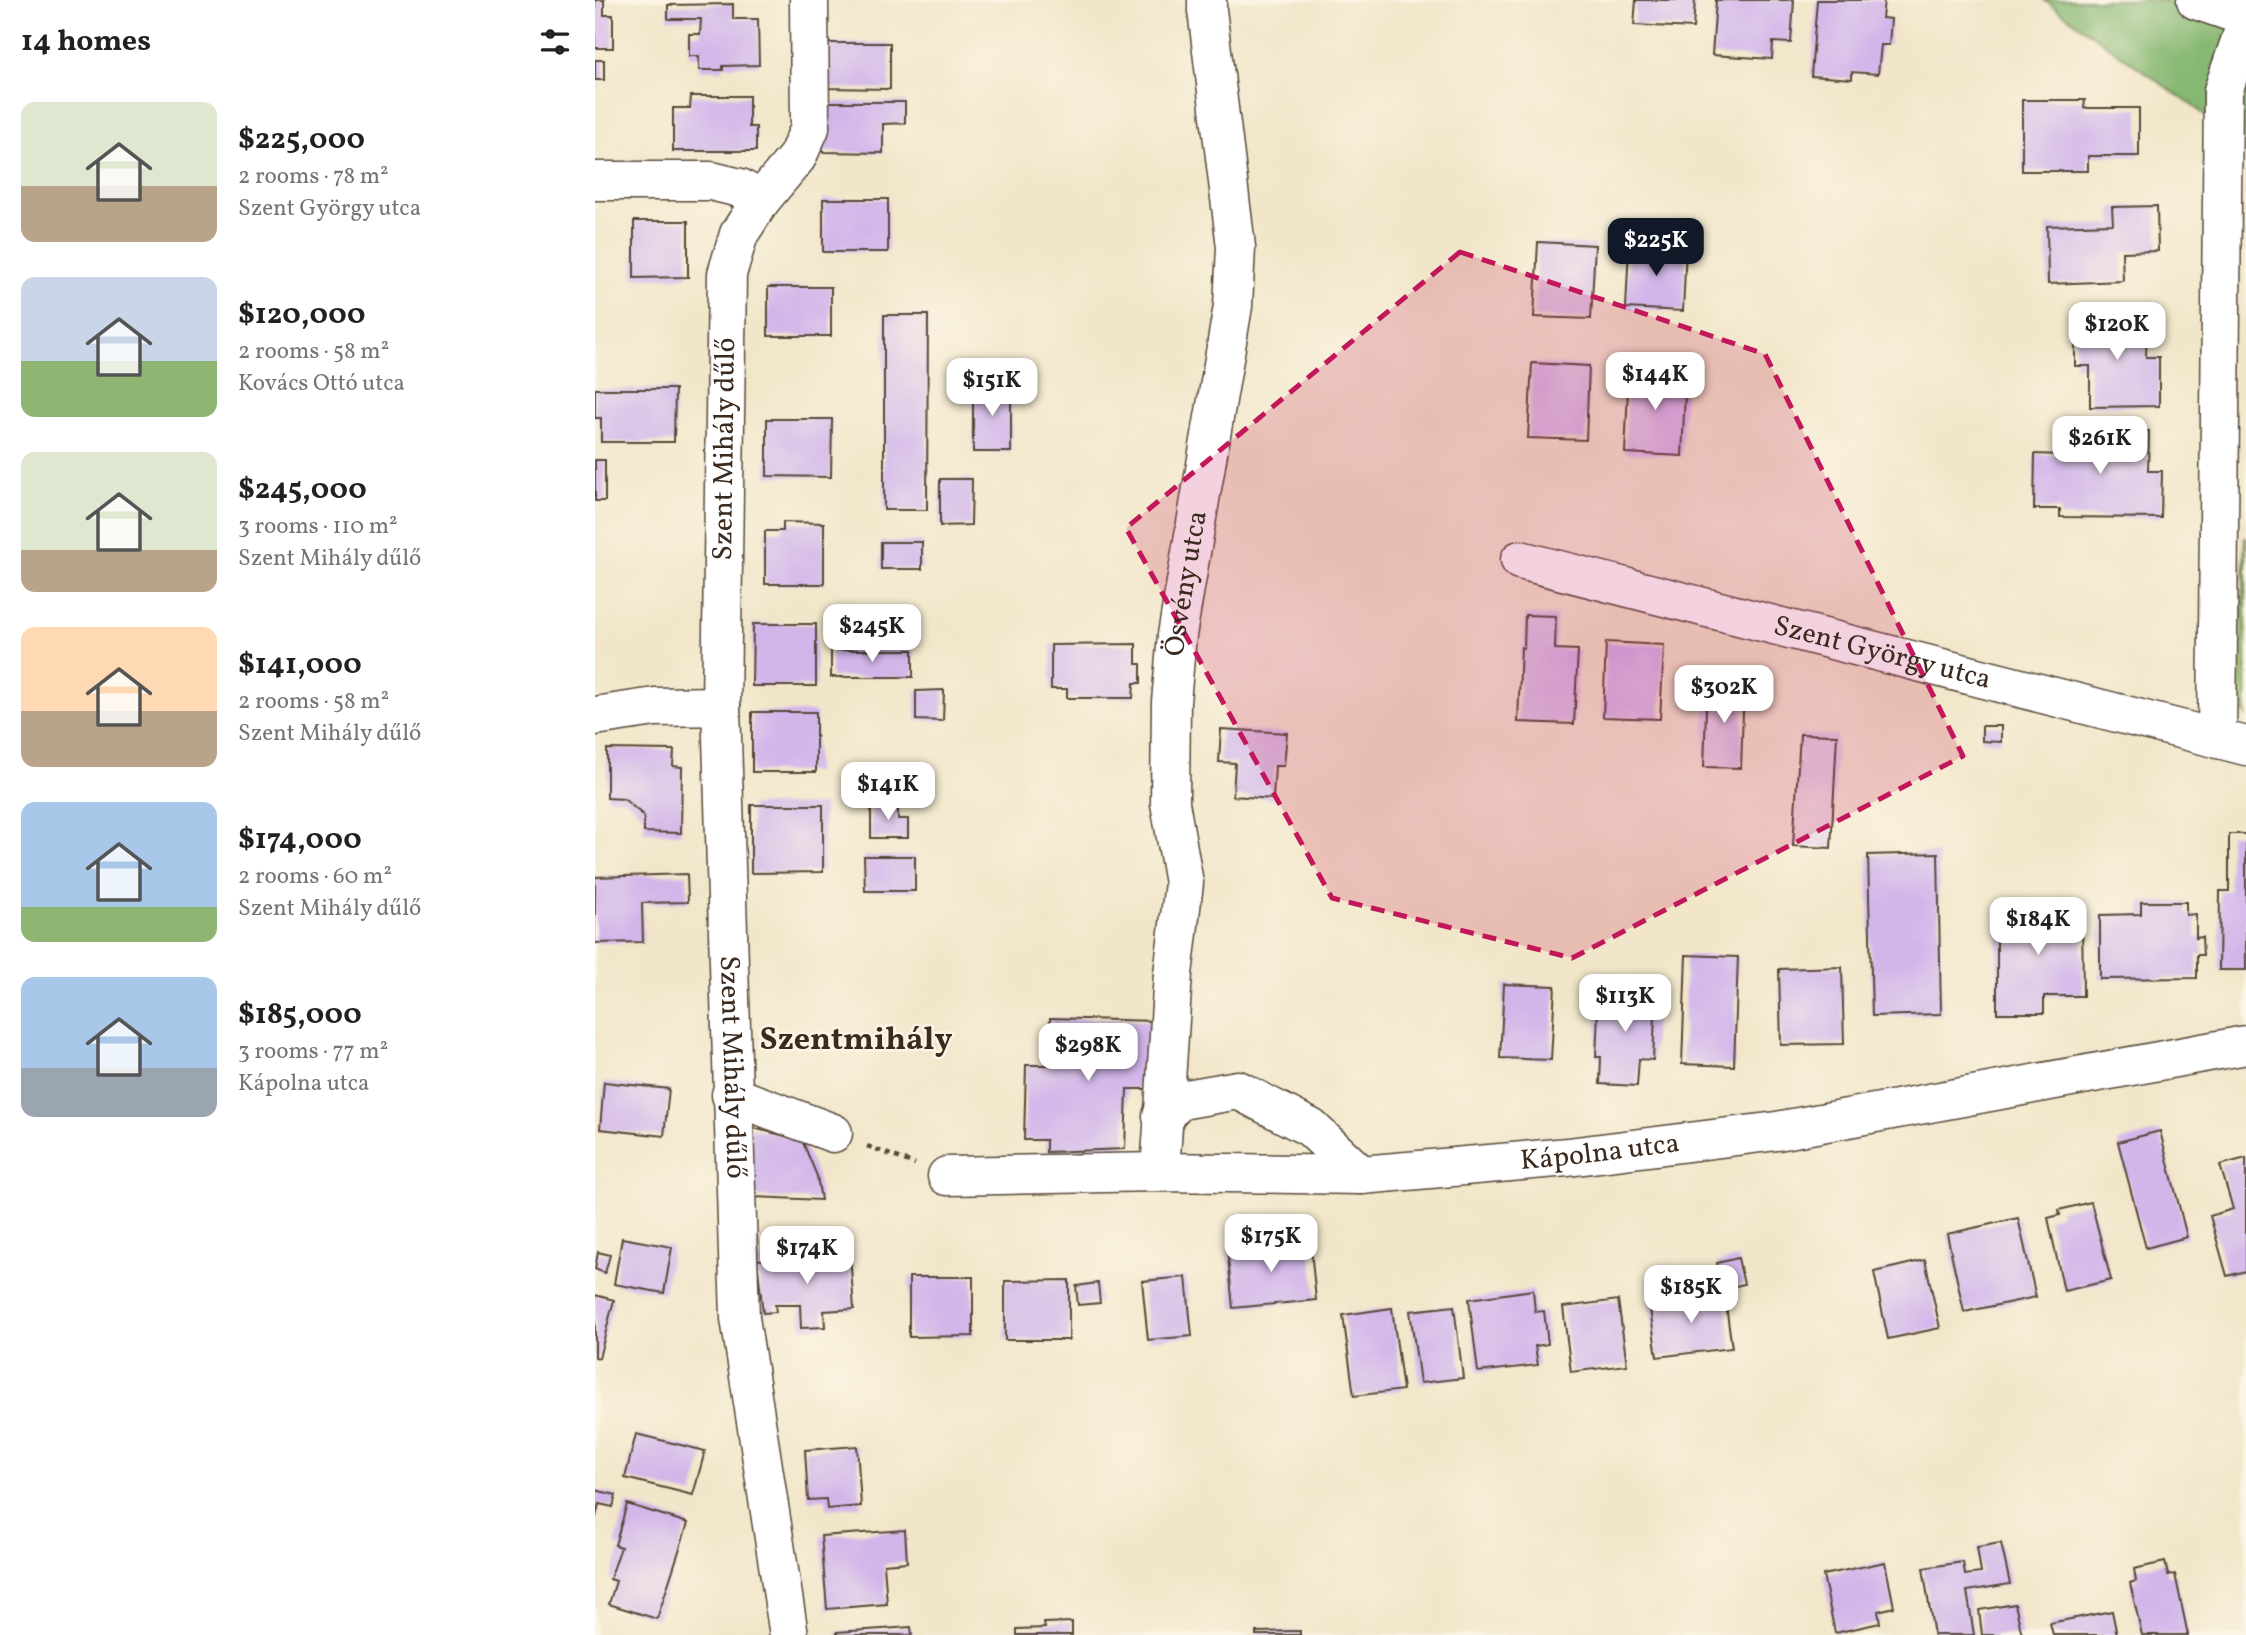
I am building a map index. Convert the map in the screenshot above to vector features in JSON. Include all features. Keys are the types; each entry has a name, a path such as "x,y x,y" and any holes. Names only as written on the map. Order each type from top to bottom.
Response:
{"street":[{"name":"Szent Mihály dűlő","path":"789,1635 740,1318 721,706 727,274 739,234 761,200 797,158 810,128 809,0"},
{"name":"Ösvény utca","path":"1160,1172 1173,974 1184,883 1170,803 1171,702 1177,635 1233,306 1236,247 1206,10 1207,0"},
{"path":"2196,0 2246,17"},
{"path":"2232,743 2223,91 2246,24"},
{"path":"595,181 711,181 740,188 761,200"},
{"name":"Szent György utca","path":"1520,560 2232,743"},
{"path":"595,716 655,707 721,706"},
{"name":"Kápolna utca","path":"947,1176 1160,1172 1361,1175 1568,1157 1777,1131 2246,1045"},
{"path":"1163,1116 1181,1100 1238,1090 1311,1128 1361,1175"},
{"path":"731,1095 834,1133"}],"path":[{"path":"834,1133 947,1176"}],"highlighted area":[{"path":"1460,252 1765,354 1963,756 1572,958 1332,898 1126,528"}],"green space":[{"path":"2044,0 2161,0 2246,20 2246,144"},
{"path":"2246,538 2246,716 2240,708"}],"building":[{"path":"595,0 604,0 604,15 613,15 613,48 595,48"},
{"path":"1636,0 1695,0 1693,28 1634,25"},
{"path":"1716,0 1794,0 1791,43 1773,42 1772,59 1712,55"},
{"path":"1817,0 1884,0 1882,18 1891,19 1889,45 1881,45 1878,74 1852,72 1852,79 1811,76"},
{"path":"733,4 733,19 758,19 759,65 699,70 699,56 689,56 689,34 700,34 701,19 668,19 668,5"},
{"path":"823,43 890,43 890,89 823,88"},
{"path":"595,60 604,60 604,80 595,80"},
{"path":"691,96 749,96 749,127 756,127 756,151 673,151 673,108 690,108"},
{"path":"2022,100 2085,100 2084,108 2139,108 2139,156 2088,156 2088,171 2022,171"},
{"path":"823,102 905,102 905,123 883,124 883,153 823,152"},
{"path":"823,199 888,199 888,252 823,252"},
{"path":"2157,206 2158,251 2122,252 2123,281 2048,284 2047,226 2113,224 2112,207"},
{"path":"634,221 688,221 688,277 634,278"},
{"path":"1538,242 1595,245 1591,319 1534,317"},
{"path":"1629,246 1686,248 1683,311 1626,308"},
{"path":"768,287 831,287 831,336 768,336"},
{"path":"884,315 928,315 927,510 884,510"},
{"path":"2075,318 2147,318 2146,357 2159,357 2159,406 2090,407 2090,366 2075,366"},
{"path":"1532,363 1589,366 1586,440 1528,438"},
{"path":"1629,368 1686,371 1682,456 1625,453"},
{"path":"973,383 1011,383 1011,452 973,452"},
{"path":"595,389 675,389 674,442 601,442 601,418 595,418"},
{"path":"767,419 832,419 831,477 767,476"},
{"path":"2064,429 2149,431 2148,471 2162,471 2161,518 2060,517 2060,509 2034,509 2035,454 2063,455"},
{"path":"595,460 605,460 605,501 595,501"},
{"path":"940,479 972,479 971,525 940,526"},
{"path":"783,522 824,523 824,584 765,584 765,531 783,531"},
{"path":"881,542 922,542 922,569 881,569"},
{"path":"1525,615 1556,616 1555,649 1578,650 1574,724 1518,722"},
{"path":"753,624 816,624 816,686 752,686"},
{"path":"1606,642 1664,645 1660,719 1603,717"},
{"path":"1136,644 1136,664 1141,664 1141,683 1134,683 1133,698 1067,698 1067,689 1051,689 1051,645"},
{"path":"831,650 913,650 913,677 831,677"},
{"path":"1707,681 1744,683 1741,768 1704,767"},
{"path":"944,690 943,721 916,720 916,691"},
{"path":"752,712 816,712 816,772 752,772"},
{"path":"1982,726 2001,726 2001,742 1982,741"},
{"path":"1221,729 1287,733 1284,766 1275,766 1273,799 1233,796 1235,763 1219,762"},
{"path":"1800,734 1837,735 1831,848 1793,846"},
{"path":"607,749 674,750 673,766 682,767 681,833 644,832 644,816 624,799 607,798"},
{"path":"871,803 898,803 898,819 908,819 908,838 871,838"},
{"path":"751,805 823,805 823,872 751,873"},
{"path":"2229,834 2246,834 2246,970 2219,970 2220,891 2229,891"},
{"path":"1938,853 1941,1014 1872,1016 1868,855"},
{"path":"864,856 915,856 915,891 865,891"},
{"path":"687,874 688,902 642,903 643,942 595,943 595,877"},
{"path":"2141,902 2186,902 2186,915 2196,914 2196,938 2202,937 2203,955 2197,955 2197,978 2100,979 2100,915 2141,914"},
{"path":"1997,906 2033,906 2033,917 2047,917 2047,906 2082,906 2083,996 2044,996 2044,1013 1997,1013"},
{"path":"1686,955 1738,957 1734,1066 1682,1064"},
{"path":"1842,967 1844,1044 1781,1045 1779,969"},
{"path":"1504,984 1555,986 1551,1060 1500,1058"},
{"path":"1599,990 1656,992 1653,1060 1639,1059 1637,1086 1600,1084 1601,1057 1596,1057"},
{"path":"1050,1018 1154,1021 1152,1089 1127,1089 1125,1149 1046,1152 1046,1140 1024,1140 1026,1065 1049,1065"},
{"path":"604,1082 669,1089 664,1136 600,1129"},
{"path":"745,1126 802,1140 817,1176 821,1200 752,1197"},
{"path":"2160,1131 2187,1237 2146,1248 2118,1142"},
{"path":"2246,1158 2246,1271 2227,1276 2210,1216 2233,1209 2220,1165"},
{"path":"2091,1202 2111,1280 2064,1291 2048,1218 2060,1215 2059,1210"},
{"path":"2018,1218 2036,1297 1964,1312 1947,1234"},
{"path":"622,1238 672,1247 664,1293 614,1284"},
{"path":"1310,1239 1316,1300 1233,1308 1227,1247"},
{"path":"598,1252 610,1255 605,1273 595,1269"},
{"path":"850,1254 854,1309 824,1311 825,1327 801,1328 800,1305 775,1305 776,1312 763,1313 757,1260"},
{"path":"1738,1258 1744,1284 1723,1289 1717,1263"},
{"path":"1925,1260 1940,1328 1888,1339 1874,1272"},
{"path":"909,1277 973,1277 973,1336 909,1337"},
{"path":"1186,1277 1192,1336 1148,1340 1142,1281"},
{"path":"1069,1280 1069,1340 1005,1340 1005,1281"},
{"path":"1098,1283 1100,1303 1078,1305 1076,1286"},
{"path":"1533,1290 1535,1312 1544,1311 1548,1344 1535,1346 1538,1365 1478,1372 1469,1299"},
{"path":"1724,1292 1732,1348 1657,1357 1649,1302"},
{"path":"595,1295 614,1300 599,1358 595,1357"},
{"path":"1618,1300 1627,1365 1571,1372 1563,1307"},
{"path":"1454,1306 1463,1378 1420,1383 1410,1311"},
{"path":"1392,1308 1403,1390 1354,1396 1343,1315"},
{"path":"636,1434 705,1451 693,1495 625,1478"},
{"path":"857,1446 861,1506 827,1509 826,1499 808,1500 805,1450"},
{"path":"595,1490 616,1495 613,1507 599,1504 596,1517"},
{"path":"627,1504 688,1523 657,1619 609,1604 616,1581 610,1579 621,1547 615,1545"},
{"path":"905,1530 907,1562 884,1564 887,1604 827,1609 821,1536"},
{"path":"2001,1543 2010,1584 1967,1591 1974,1635 1934,1635 1923,1568 1963,1562 1965,1575 1981,1573 1977,1547"},
{"path":"1885,1562 1894,1607 1878,1611 1880,1623 1835,1633 1823,1575"},
{"path":"2165,1562 2168,1575 2175,1574 2188,1635 2142,1635 2130,1583 2136,1581 2134,1569"},
{"path":"2015,1604 2022,1635 1982,1635 1979,1610"},
{"path":"2112,1611 2117,1635 2053,1635 2050,1623"},
{"path":"1072,1622 1072,1635 1017,1635 1017,1629 1045,1628 1044,1623"},
{"path":"911,1627 912,1635 837,1635 837,1632"},
{"path":"1300,1631 1300,1635 1256,1635 1256,1632"}],"district":[{"name":"Szentmihály","path":"856,1041"}]}
